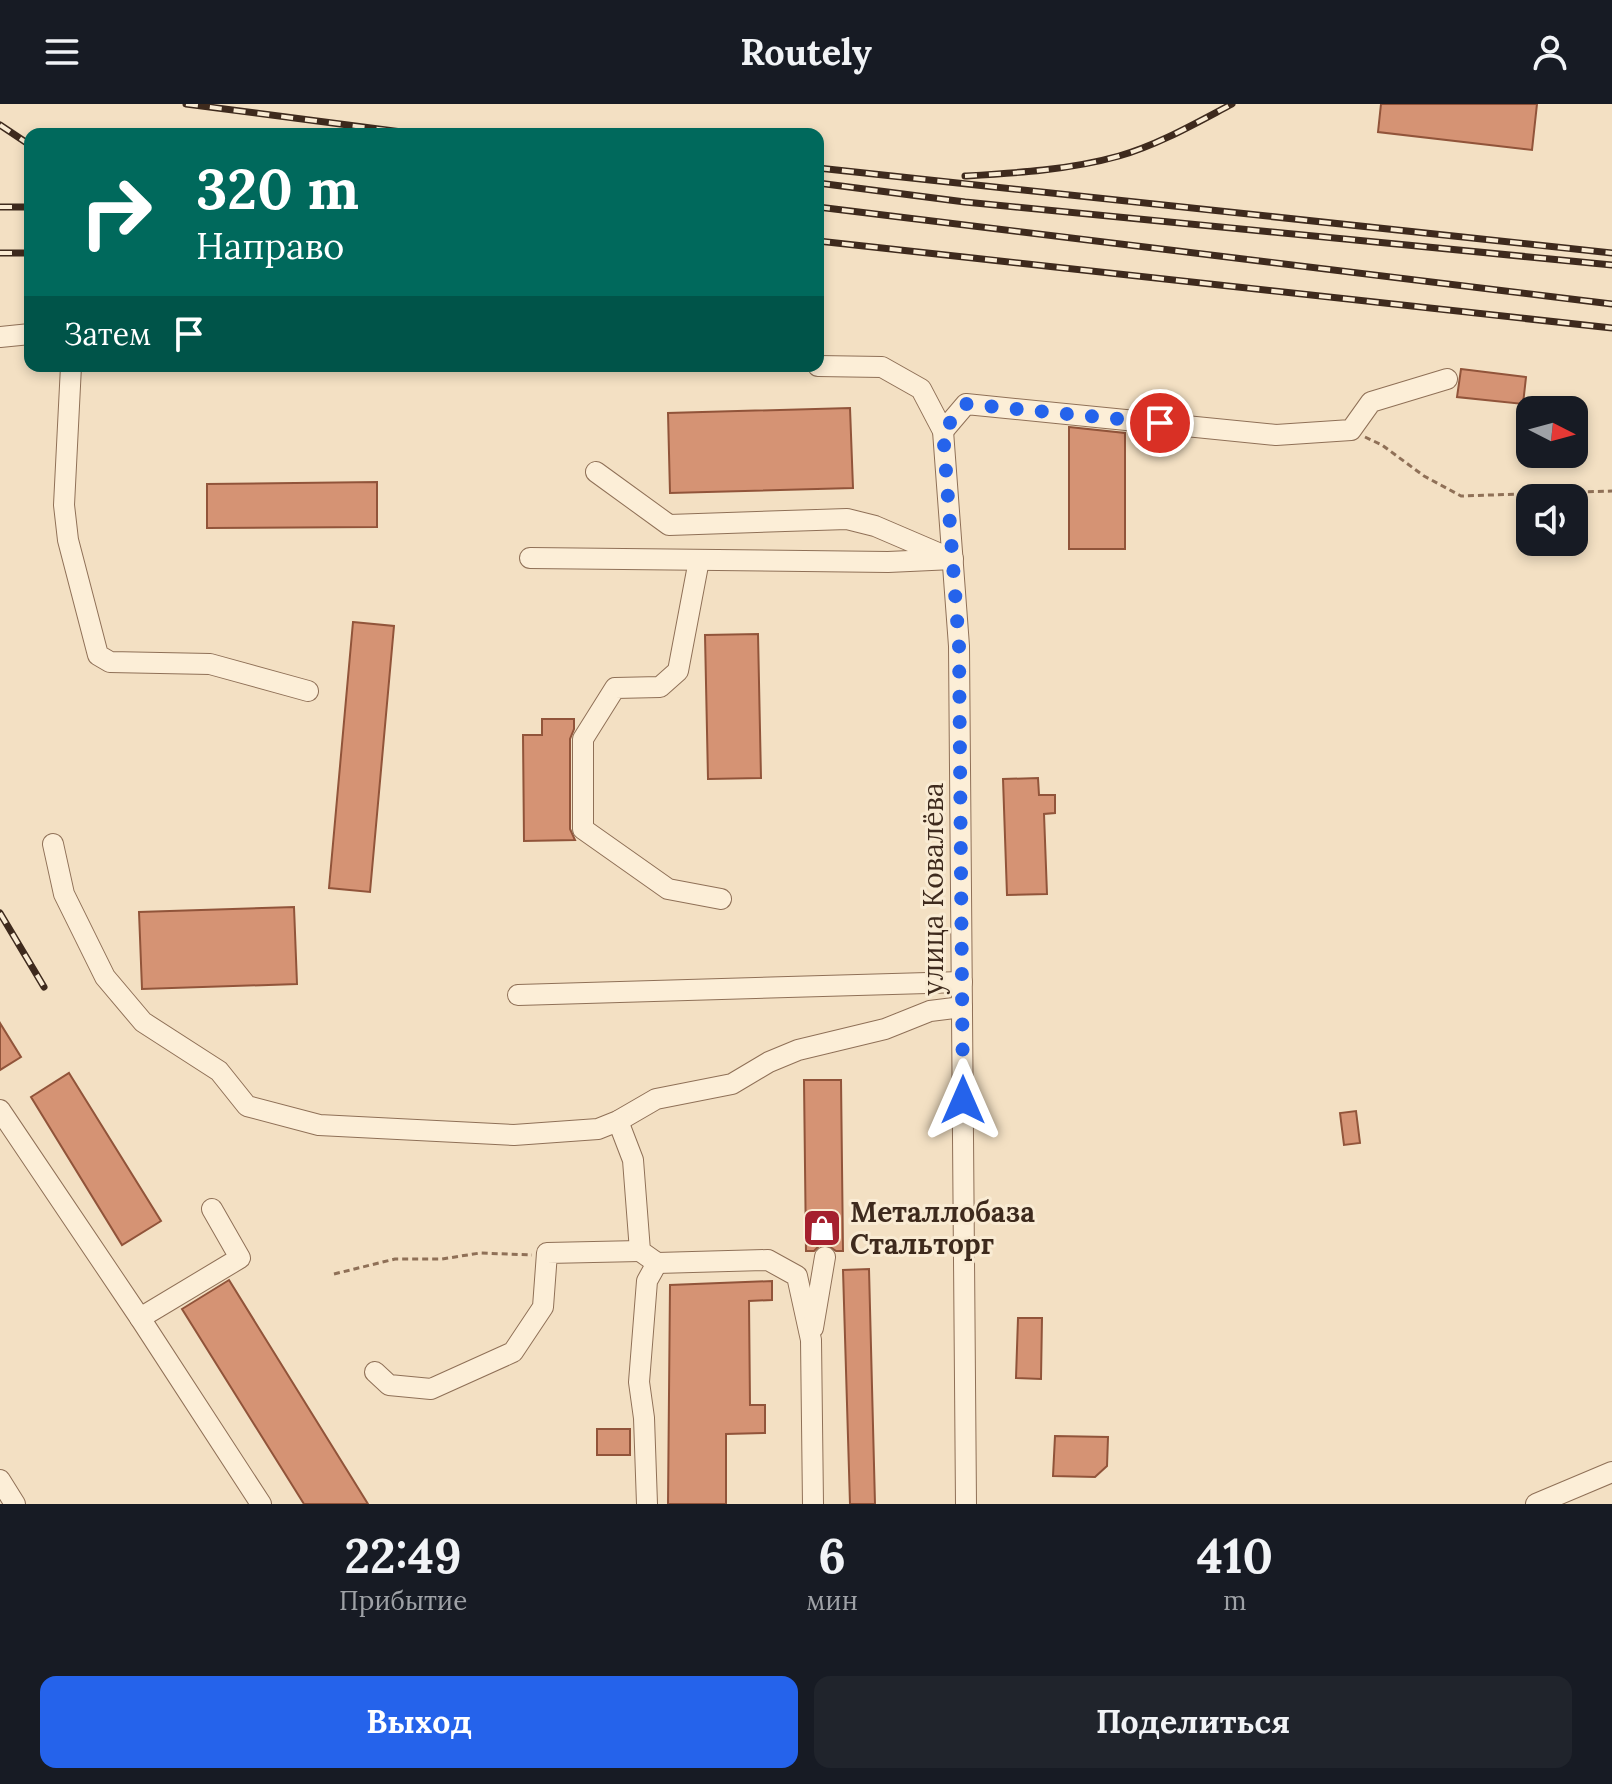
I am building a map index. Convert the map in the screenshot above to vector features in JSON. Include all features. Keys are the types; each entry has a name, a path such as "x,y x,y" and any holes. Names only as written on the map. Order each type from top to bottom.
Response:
{"street":[{"path":"0,337 24,335"},
{"name":"улица Ковалёва","path":"824,366 882,367 921,389 943,431 959,646 966,1504"},
{"path":"71,372 64,505 68,540 98,655 110,662 210,664 308,691"},
{"path":"943,431 966,404 1276,435 1351,430 1371,402 1447,379"},
{"path":"596,472 669,525 847,519 875,526 953,559"},
{"path":"530,558 888,562 953,559"},
{"path":"699,560 678,671 660,687 615,688 583,739 583,829 668,889 721,899"},
{"path":"53,844 64,894 105,977 143,1022 219,1071 247,1106 319,1125 514,1135 598,1129 656,1099 732,1084 769,1062 798,1050 885,1029 930,1011 962,1007"},
{"path":"518,995 962,982"},
{"path":"0,1110 261,1504"},
{"path":"618,1121 633,1160 648,1257 639,1382 644,1418 647,1504"},
{"path":"140,1318 240,1258 212,1209"},
{"path":"375,1372 389,1385 431,1389 513,1352 543,1307 547,1253 768,1260 797,1276 811,1340"},
{"path":"813,1504 811,1340 825,1257"},
{"path":"1536,1504 1612,1472"},
{"path":"0,1480 15,1504"}],"path":[{"path":"1351,430 1382,445 1424,476 1461,496 1612,491"},
{"path":"334,1274 395,1259 442,1259 480,1253 522,1256 547,1253"}],"building":[{"path":"1381,104 1537,104 1532,150 1378,132"},
{"path":"1461,369 1526,377 1524,396 1516,396 1516,403 1457,397"},
{"path":"850,408 853,488 670,493 668,413"},
{"path":"1069,427 1125,433 1125,549 1069,549"},
{"path":"377,482 377,527 207,528 207,484"},
{"path":"353,622 394,626 370,892 329,888"},
{"path":"758,634 761,778 708,779 705,635"},
{"path":"542,719 574,719 570,739 570,829 575,840 524,841 523,735 542,735"},
{"path":"1038,778 1039,795 1055,795 1055,813 1044,814 1047,894 1007,895 1003,779"},
{"path":"294,907 297,984 142,989 139,912"},
{"path":"0,1023 21,1057 0,1070"},
{"path":"69,1073 161,1221 122,1245 31,1097"},
{"path":"804,1080 841,1080 843,1251 836,1251 826,1244 814,1251 806,1251"},
{"path":"1356,1111 1360,1143 1344,1145 1340,1113"},
{"path":"869,1269 875,1504 850,1504 843,1270"},
{"path":"229,1280 368,1504 304,1504 182,1309"},
{"path":"772,1281 772,1300 749,1301 750,1405 765,1405 765,1433 726,1434 726,1504 668,1504 670,1285"},
{"path":"1018,1318 1042,1318 1041,1379 1016,1378"},
{"path":"597,1429 630,1429 630,1455 597,1455"},
{"path":"1055,1436 1108,1437 1107,1466 1095,1477 1053,1476"}],"railway":[{"path":"186,104 371,128"},
{"path":"965,176 1062,168 1119,156 1162,140 1232,104"},
{"path":"0,125 24,141"},
{"path":"824,169 1612,253"},
{"path":"824,184 965,202 1612,265"},
{"path":"0,207 24,207"},
{"path":"824,208 1612,304"},
{"path":"824,242 1612,328"},
{"path":"0,253 24,253"},
{"path":"0,913 44,987"}],"place":[{"name":"Металлобаза Стальторг","path":"822,1228"}],"route":[{"path":"963,1100 959,646 943,431 966,404 1160,423"}]}
